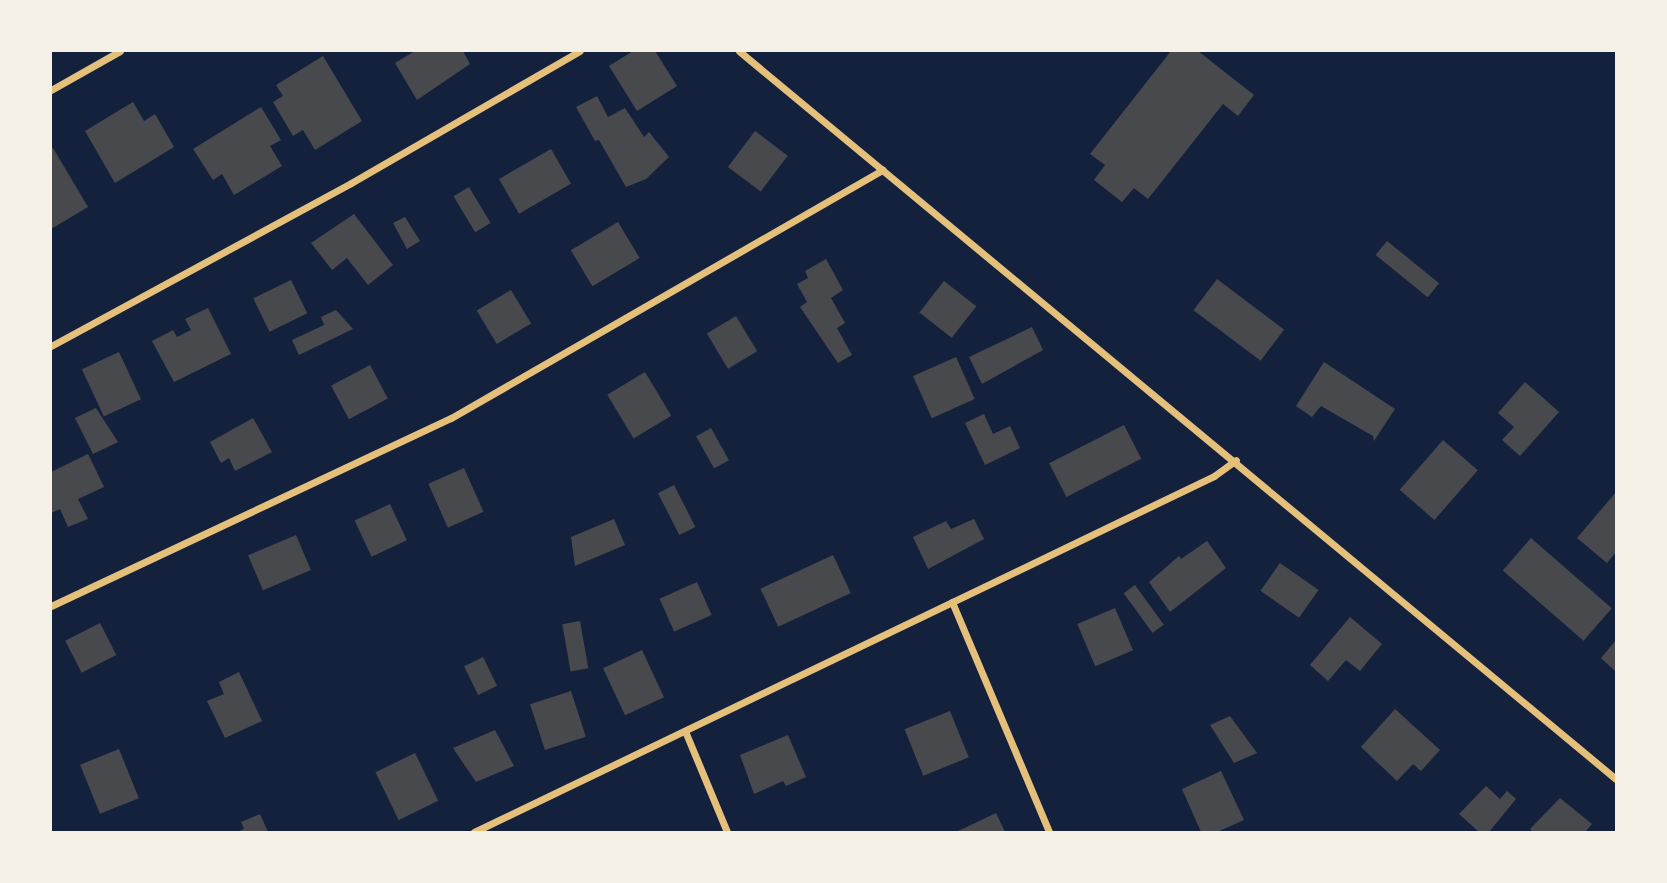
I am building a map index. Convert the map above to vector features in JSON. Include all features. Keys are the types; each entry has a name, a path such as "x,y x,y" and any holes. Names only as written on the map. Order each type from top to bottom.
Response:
{"street":[{"path":"51,90 120,51"},
{"path":"51,346 351,183 580,51"},
{"path":"739,51 1237,460 1616,779"},
{"path":"51,606 451,418 883,170"},
{"path":"474,832 952,603 1214,475 1237,460"},
{"path":"952,603 1049,832"},
{"path":"685,731 727,832"}],"building":[{"path":"415,51 463,51 470,64 417,100 395,63"},
{"path":"633,51 655,51 677,86 637,111 609,66"},
{"path":"1171,51 1198,51 1254,95 1238,116 1223,104 1148,199 1134,188 1122,202 1094,180 1105,165 1090,154"},
{"path":"323,56 362,121 315,150 303,130 293,136 273,102 283,96 276,85"},
{"path":"597,96 608,117 625,108 644,137 649,132 669,157 646,179 626,187 599,140 595,141 576,107"},
{"path":"133,102 144,121 155,114 174,147 115,183 85,131"},
{"path":"261,107 281,140 270,146 282,166 234,195 222,174 213,180 193,149"},
{"path":"755,131 788,156 761,192 728,167"},
{"path":"53,148 88,207 51,229 51,149"},
{"path":"551,149 571,184 519,214 499,179"},
{"path":"469,187 491,223 475,232 454,196"},
{"path":"354,214 393,265 368,285 347,258 332,270 311,243"},
{"path":"405,217 420,241 407,249 393,223"},
{"path":"618,222 640,258 592,286 571,250"},
{"path":"1387,241 1439,283 1428,297 1376,255"},
{"path":"826,259 843,290 831,298 845,323 837,328 852,355 838,363 800,307 807,302 797,284 808,278 805,271"},
{"path":"1217,279 1284,330 1261,361 1194,310"},
{"path":"291,280 307,313 269,332 253,298"},
{"path":"944,281 976,306 952,338 919,313"},
{"path":"511,290 531,323 497,344 477,311"},
{"path":"208,308 231,354 174,382 152,341 173,330 177,337 191,330 185,319"},
{"path":"336,310 353,329 299,355 292,340 324,325 321,317"},
{"path":"736,316 757,351 728,369 707,334"},
{"path":"1032,327 1043,350 982,384 969,357"},
{"path":"119,352 141,399 104,416 82,369"},
{"path":"956,357 975,399 932,418 913,376"},
{"path":"1324,362 1395,409 1374,441 1373,436 1321,406 1312,417 1296,406"},
{"path":"370,365 388,399 349,419 331,386"},
{"path":"645,372 671,416 634,438 607,395"},
{"path":"1525,382 1559,412 1520,456 1502,440 1514,427 1498,413"},
{"path":"96,408 118,442 93,454 75,418"},
{"path":"984,414 993,434 1010,426 1020,448 985,465 965,423"},
{"path":"253,418 272,452 235,471 229,458 221,463 210,442"},
{"path":"1124,425 1141,459 1066,497 1049,463"},
{"path":"711,428 729,460 714,469 696,436"},
{"path":"1443,440 1478,470 1434,520 1400,490"},
{"path":"88,454 104,487 78,499 88,519 68,527 60,509 51,513 51,472"},
{"path":"464,468 484,512 448,528 428,484"},
{"path":"674,485 695,527 679,535 658,493"},
{"path":"1616,492 1616,552 1607,563 1577,538"},
{"path":"390,504 407,540 372,557 355,520"},
{"path":"614,519 625,545 575,566 571,537"},
{"path":"974,519 984,539 928,569 913,537 946,521 951,529"},
{"path":"296,535 311,570 263,590 248,555"},
{"path":"1531,538 1612,608 1584,641 1503,570"},
{"path":"1207,541 1226,568 1170,612 1149,582 1179,556 1181,559"},
{"path":"833,555 851,593 778,627 760,589"},
{"path":"1280,563 1319,590 1299,618 1260,591"},
{"path":"697,582 712,615 674,632 660,599"},
{"path":"1135,585 1164,625 1152,633 1124,593"},
{"path":"1115,608 1133,650 1095,666 1077,624"},
{"path":"1350,617 1382,644 1360,671 1346,660 1328,681 1310,665"},
{"path":"580,621 588,668 571,671 562,624"},
{"path":"100,623 116,655 82,673 65,641"},
{"path":"1616,640 1616,672 1601,658"},
{"path":"642,650 664,697 625,715 603,668"},
{"path":"483,657 497,686 478,695 464,666"},
{"path":"239,672 262,721 225,738 207,701 224,694 219,682"},
{"path":"571,691 586,737 545,750 530,704"},
{"path":"1395,709 1440,750 1421,771 1413,764 1397,781 1361,747"},
{"path":"950,711 969,757 923,776 905,729"},
{"path":"1230,716 1257,753 1234,763 1210,725"},
{"path":"495,730 514,766 476,782 453,748"},
{"path":"788,735 806,777 786,786 783,781 754,794 740,755"},
{"path":"119,749 139,798 100,814 80,765"},
{"path":"415,753 438,801 399,820 375,772"},
{"path":"1221,771 1244,820 1217,832 1201,832 1182,789"},
{"path":"1486,786 1500,799 1507,791 1516,799 1489,832 1479,832 1459,814"},
{"path":"1560,798 1592,824 1585,832 1533,832 1530,829"},
{"path":"996,813 1005,832 956,832"},
{"path":"260,814 268,832 237,832 244,829 241,822"}]}
